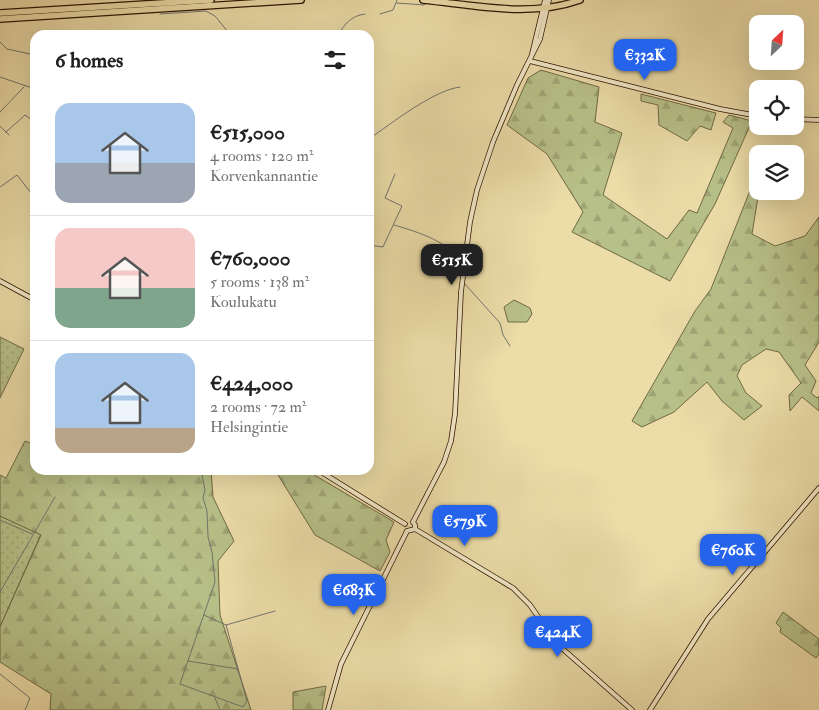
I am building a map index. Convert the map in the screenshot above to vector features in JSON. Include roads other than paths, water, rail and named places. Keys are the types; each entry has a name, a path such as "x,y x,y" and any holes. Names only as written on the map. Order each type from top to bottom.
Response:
{"highway":[{"path":"0,13 211,0"},
{"path":"0,19 302,0"},
{"path":"423,0 494,8 546,7 580,0"}],"main road":[{"path":"326,475 406,524 412,522 444,462 453,432 462,284 470,222 477,190 493,142 530,61 547,0"},
{"path":"530,61 711,107 749,114"},
{"path":"804,119 819,120"},
{"path":"0,281 30,297"},
{"path":"650,710 708,619 819,488"},
{"path":"412,522 416,525 415,530"},
{"path":"328,710 341,664 407,531 406,524"},
{"path":"407,531 415,530 513,588 530,606 556,643 632,710"}],"waterway":[{"path":"380,14 393,10 397,0"},
{"path":"397,3 424,5 426,2"},
{"path":"160,14 206,11 215,16 226,30"},
{"path":"342,30 352,19 365,14"},
{"path":"0,42 7,49 30,54"},
{"path":"0,77 30,87"},
{"path":"0,112 24,87"},
{"path":"374,135 401,116 438,94 460,87"},
{"path":"6,132 25,115 30,118"},
{"path":"0,126 9,135"},
{"path":"374,246 383,247 402,206 385,198 395,174"},
{"path":"0,187 17,175 30,192"},
{"path":"394,225 432,238 450,249 456,256 459,264"},
{"path":"464,283 500,323 503,335 510,346"},
{"path":"202,475 205,490 203,498 207,511 208,537 212,552 215,582 180,684 243,707 247,701 226,625"},
{"path":"0,592 55,497"},
{"path":"0,520 32,534"},
{"path":"204,615 226,625 275,611"},
{"path":"188,661 238,669"},
{"path":"0,674 30,698 25,710"},
{"path":"215,698 220,710"}]}
